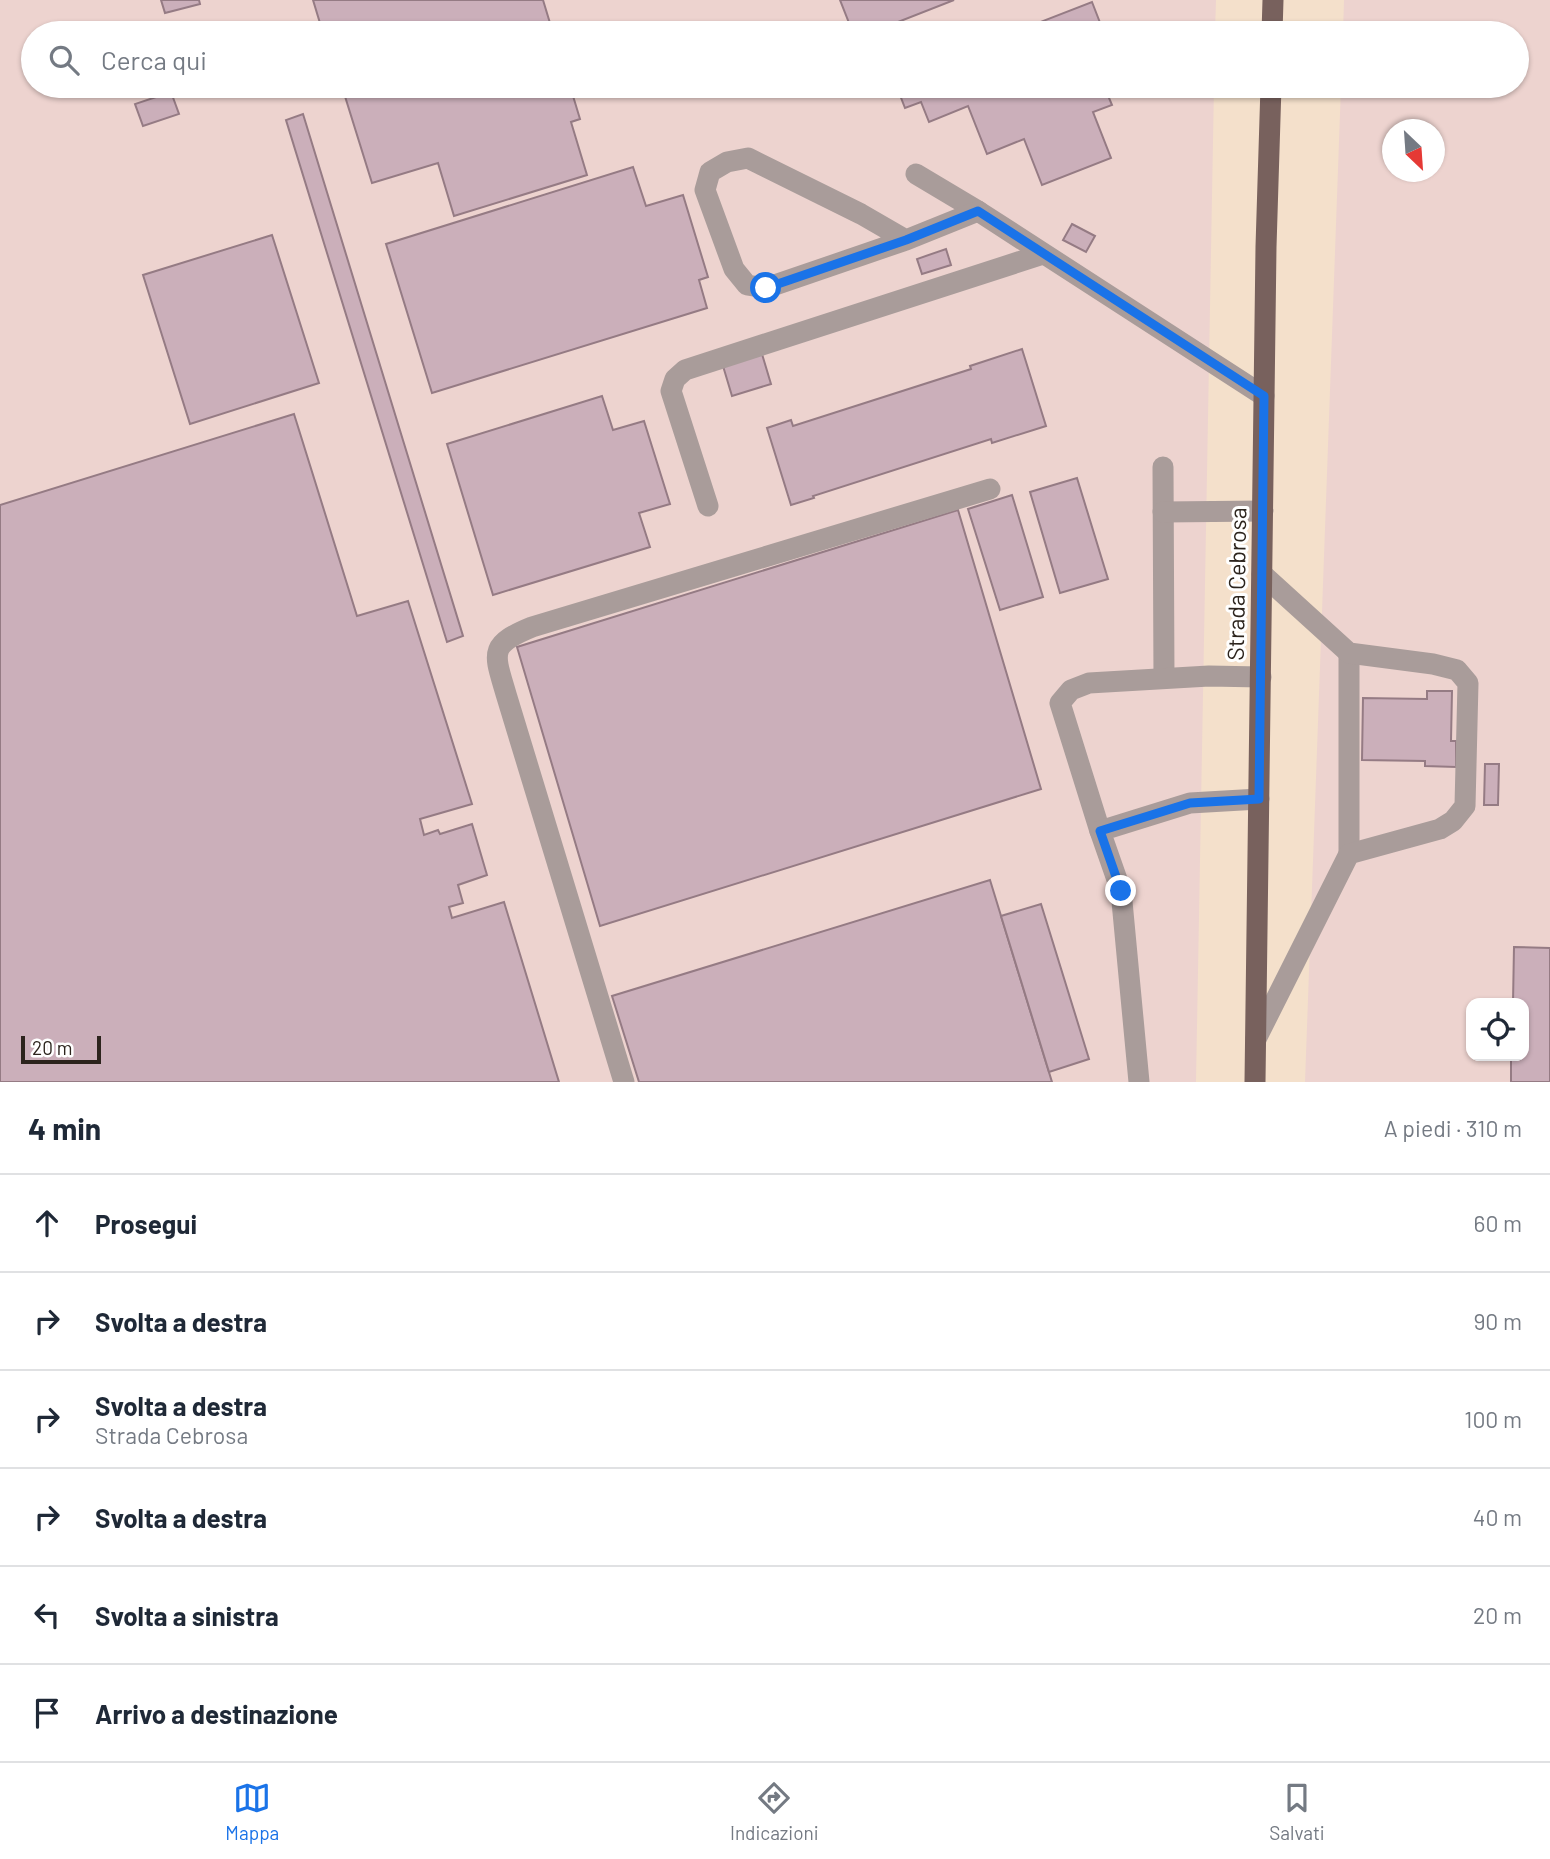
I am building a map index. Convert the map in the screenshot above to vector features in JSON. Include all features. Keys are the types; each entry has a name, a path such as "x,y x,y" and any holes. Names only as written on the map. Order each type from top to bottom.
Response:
{"main road":[{"path":"1272,21 1273,0"},
{"name":"Strada Cebrosa","path":"1255,1082 1271,98"}],"lane":[{"path":"906,240 861,214 748,158 727,162 710,172 705,190 734,269 747,285 766,288 906,240 978,211"},
{"path":"916,174 978,211 1264,396"},
{"path":"708,506 671,391 675,379 685,370 1043,254"},
{"path":"1163,467 1164,678"},
{"path":"624,1082 496,661 499,647 510,636 532,627 990,489"},
{"path":"1163,512 1263,511"},
{"path":"1262,574 1349,653 1433,664 1457,670 1468,683 1465,806 1453,821 1440,829 1349,854"},
{"path":"1256,1039 1349,854 1349,653"},
{"path":"1139,1082 1121,891 1060,703 1071,690 1089,682 1261,677"},
{"path":"1100,831 1190,803 1259,799"}],"shaded area":[{"path":"0,0 1216,0 1215,21 21,21 21,98 1214,98 1196,1082 0,1082"},
{"path":"1344,0 1550,0 1550,1082 1305,1082 1341,98 1529,98 1529,21 1343,21"}],"building":[{"path":"161,0 199,0 200,4 165,13"},
{"path":"313,0 543,0 549,21 319,21"},
{"path":"840,0 954,0 901,21 848,21"},
{"path":"1092,2 1099,21 1043,21"},
{"path":"153,98 173,98 179,114 143,126 135,104"},
{"path":"345,98 574,98 580,119 571,122 587,175 454,216 438,163 372,183"},
{"path":"901,98 1109,98 1112,105 1093,112 1111,158 1042,185 1024,139 987,154 968,106 929,122 921,102 905,108"},
{"path":"303,114 463,636 447,642 286,120"},
{"path":"633,167 646,206 683,195 708,277 699,280 707,308 432,393 386,244"},
{"path":"1072,224 1095,236 1086,252 1063,240"},
{"path":"272,235 319,383 190,424 143,275"},
{"path":"946,249 951,265 922,274 917,259"},
{"path":"1022,349 1046,426 992,443 991,439 791,505 767,428 791,420 793,426 971,369 970,366"},
{"path":"762,354 771,384 732,396 723,366"},
{"path":"602,396 613,430 644,421 670,504 639,513 650,547 493,595 447,444"},
{"path":"294,414 357,616 408,601 472,804 420,819 424,835 438,830 440,834 472,824 487,875 458,885 463,903 449,907 452,918 504,902 559,1082 0,1082 0,505"},
{"path":"1077,478 1108,579 1060,593 1030,492"},
{"path":"1012,495 1043,597 1000,610 968,509"},
{"path":"958,510 1041,789 600,926 517,647"},
{"path":"1427,691 1452,691 1451,741 1456,741 1456,767 1425,766 1425,761 1362,760 1363,698 1427,699"},
{"path":"1485,764 1499,764 1498,805 1484,805"},
{"path":"990,880 1052,1082 639,1082 612,996"},
{"path":"1041,904 1089,1059 1049,1072 1001,916"},
{"path":"1514,947 1550,948 1550,1082 1511,1082 1511,1061 1529,1061 1529,998 1513,998"}],"route":[{"path":"766,288 906,240 978,211 1264,396 1259,799 1190,803 1100,831 1121,891"}]}
